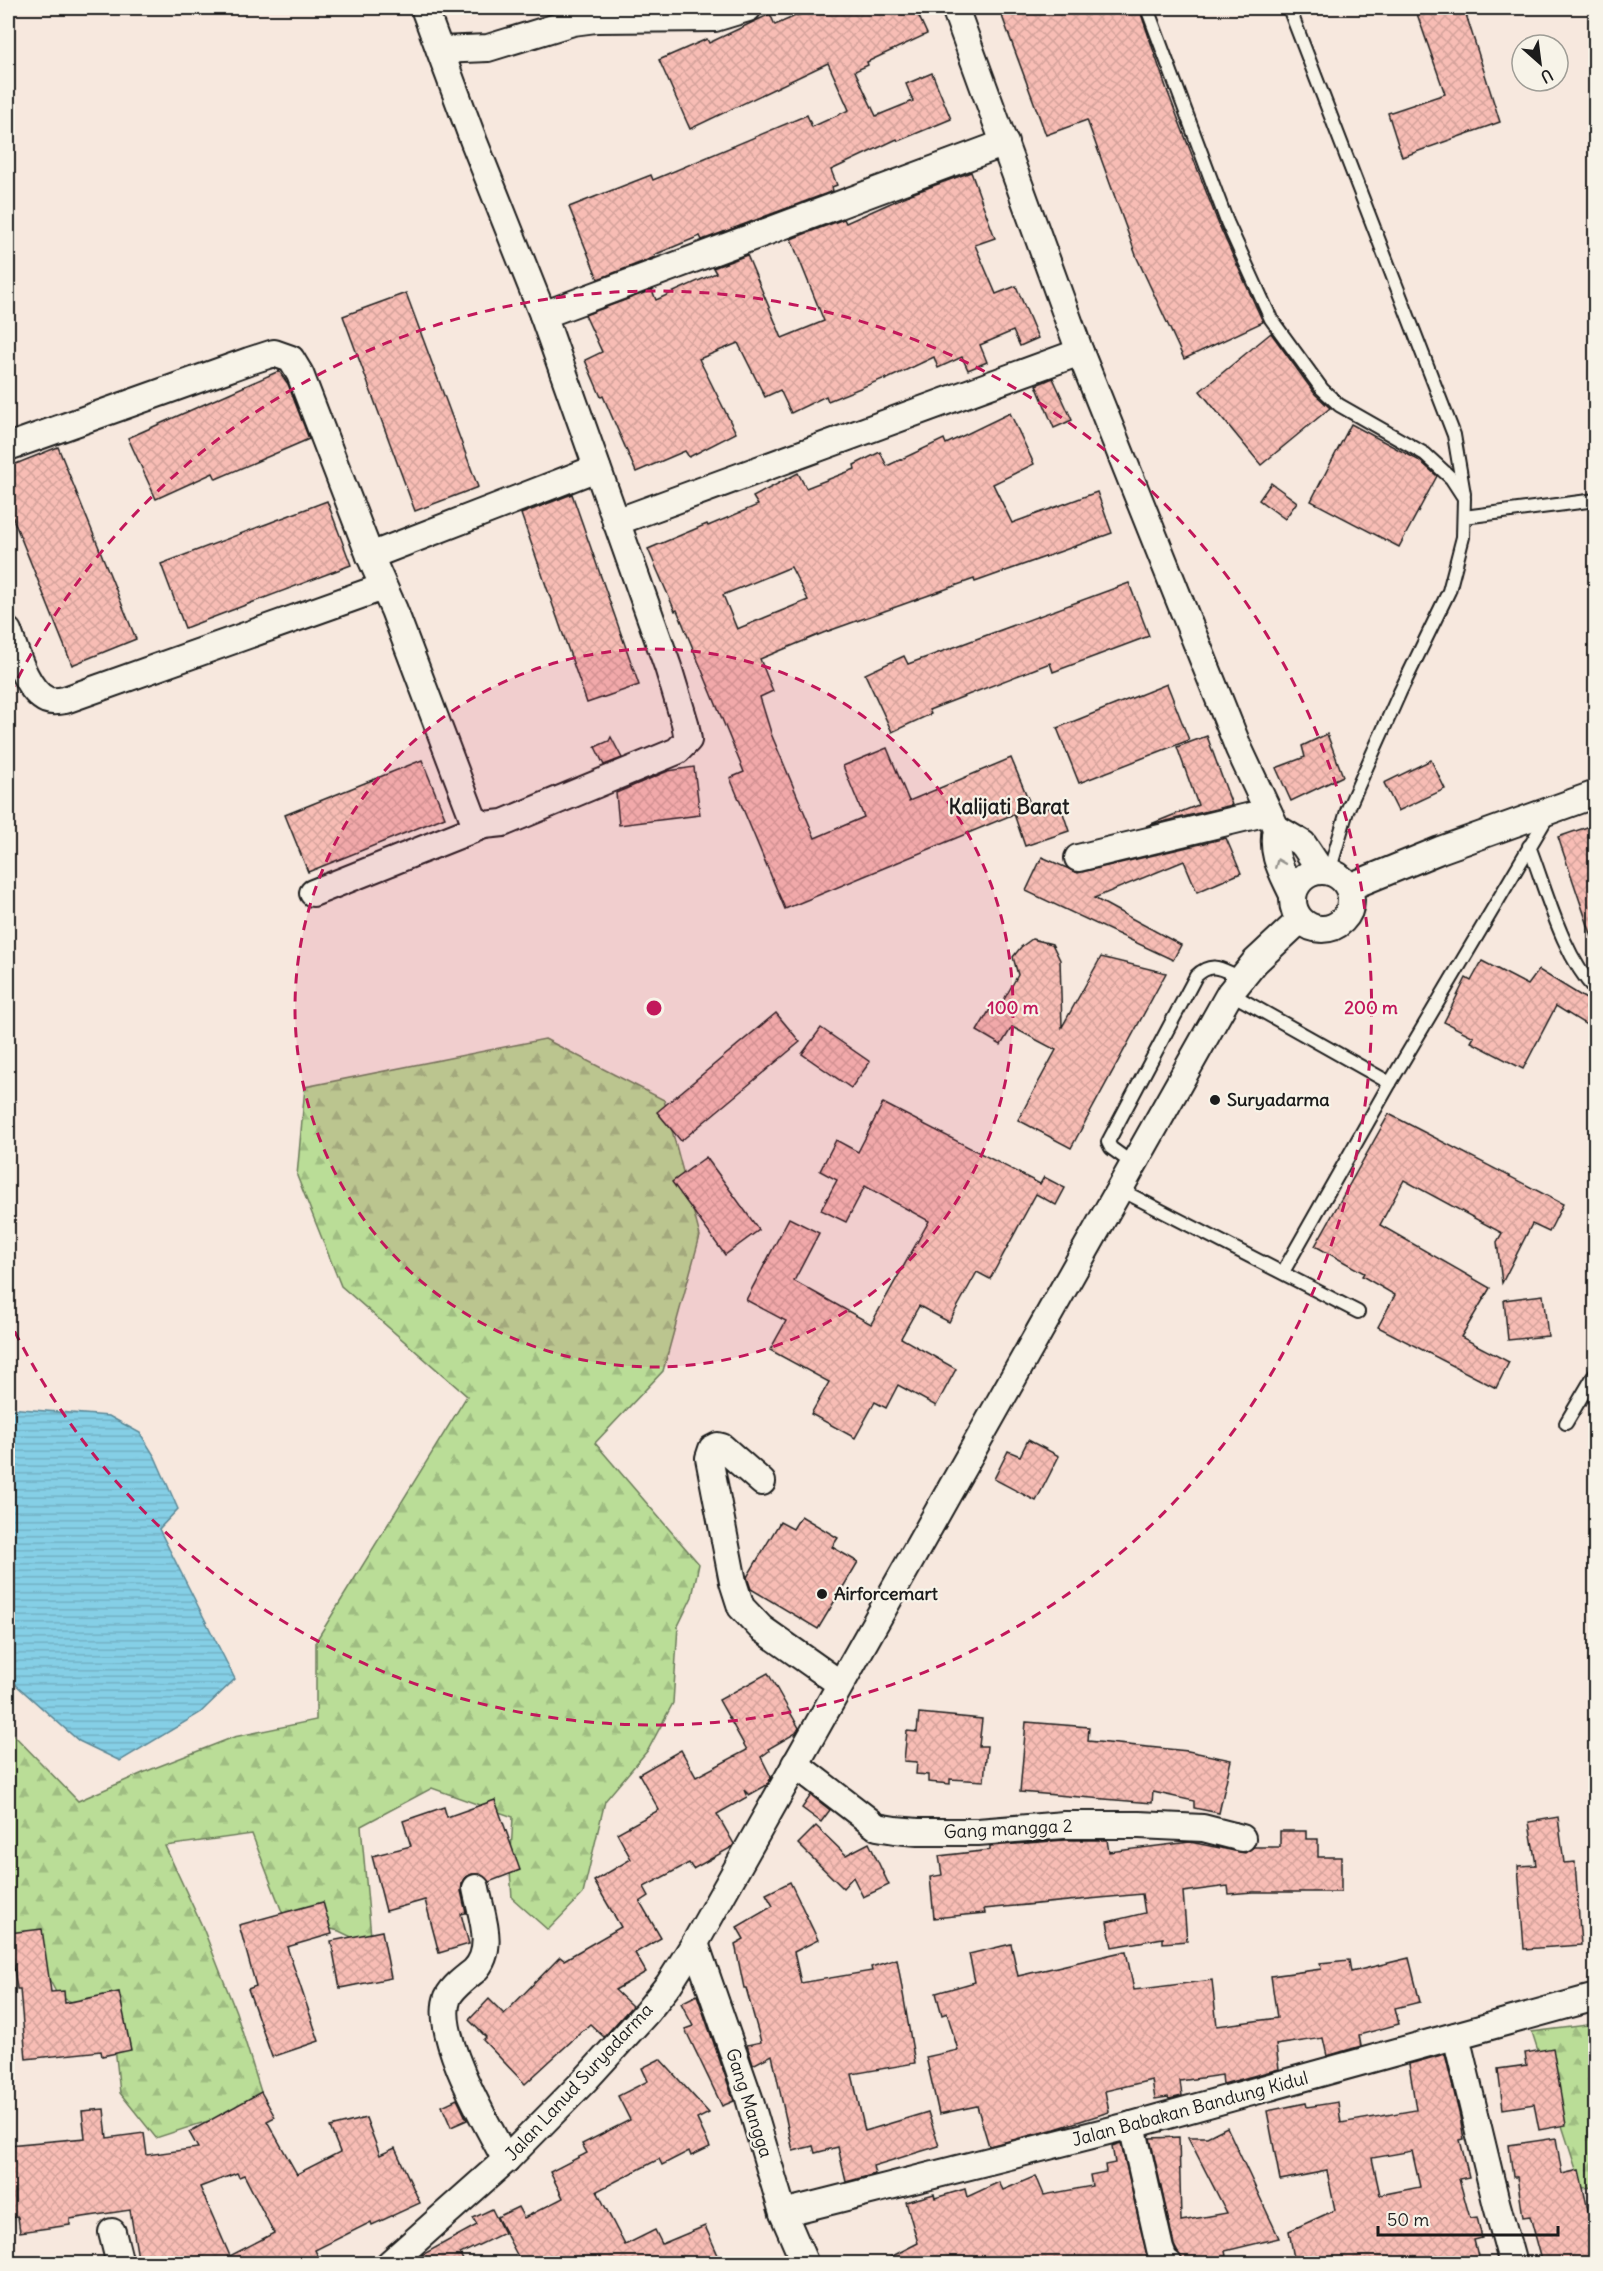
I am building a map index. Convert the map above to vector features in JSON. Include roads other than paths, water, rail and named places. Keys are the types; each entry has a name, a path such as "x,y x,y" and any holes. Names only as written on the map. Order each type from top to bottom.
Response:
{"street":[{"path":"313,893 484,825 503,824 677,751 688,740 686,723 668,667 543,315 424,8"},
{"path":"440,50 488,48 573,22 596,19 715,18 748,8"},
{"path":"955,8 1080,352 1239,748 1272,820 1275,856 1293,895 1295,913 1308,926 1318,930 1339,925 1351,908 1352,898 1303,844 1272,820 1078,858"},
{"path":"543,315 1005,142"},
{"path":"616,522 1080,352"},
{"path":"8,447 274,353 291,358 300,374 370,556 394,610 473,818 484,825"},
{"path":"370,556 597,468"},
{"path":"8,631 26,676 39,694 48,701 66,700 383,587"},
{"path":"1293,895 1306,875 1333,877 1440,850 1596,794"},
{"name":"Jalan Lanud Suryadarma","path":"389,2264 506,2160 627,2036 669,1984 1235,986 1278,939 1300,920"},
{"path":"762,1482 722,1447 712,1449 709,1458 733,1582 741,1607 761,1628 839,1683"},
{"name":"Gang mangga 2","path":"795,1764 877,1827 895,1830 978,1832 1064,1825 1139,1825 1203,1828 1242,1838"},
{"path":"476,1888 486,1949 480,1965 452,1991 448,1998 446,2015 452,2051 459,2068 506,2160"},
{"name":"Gang Mangga","path":"694,1942 749,2098 783,2213 805,2264"},
{"name":"Jalan Babakan Bandung Kidul","path":"783,2213 1132,2125 1596,1997"},
{"path":"1456,2036 1512,2264"},
{"path":"1132,2125 1160,2249 1164,2260 1169,2264"},
{"path":"112,2232 120,2264"}],"lane":[{"path":"1147,8 1227,222 1271,318 1322,389 1339,405 1425,454 1451,478 1464,498"},
{"path":"1289,8 1454,435 1464,498 1463,537 1449,591 1400,692 1347,811 1333,877"},
{"path":"1464,517 1596,500"},
{"path":"1283,1272 1390,1083 1552,809"},
{"path":"1529,846 1566,944 1588,984 1596,991"},
{"path":"1133,1164 1111,1148 1108,1142 1196,976 1205,968 1214,966 1235,986 1390,1083"},
{"path":"1119,1189 1358,1312"},
{"path":"1566,1423 1596,1372"}],"water":[{"path":"8,1408 109,1416 140,1433 155,1457 178,1509 159,1529 235,1679 200,1713 120,1761 79,1741 15,1684 8,1670"}],"place":[{"name":"Suryadarma","path":"1215,1100"},
{"name":"Airforcemart","path":"822,1594"}],"district":[{"name":"Kalijati Barat","path":"1009,807"}]}
